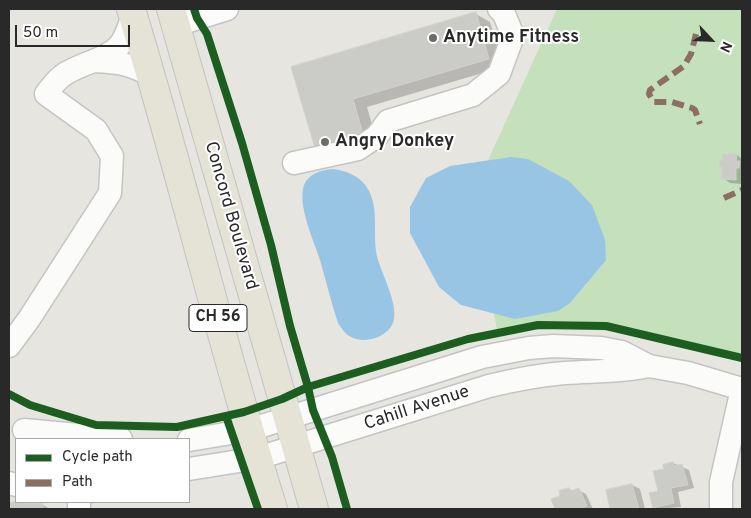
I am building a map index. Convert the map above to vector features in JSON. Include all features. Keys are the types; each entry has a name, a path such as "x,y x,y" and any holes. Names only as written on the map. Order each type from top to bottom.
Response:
{"main road":[{"name":"CH 56","path":"132,12 152,76 249,430 274,509"},
{"name":"Concord Boulevard","path":"174,17 314,509"}],"street":[{"path":"174,17 228,9"},
{"path":"294,163 358,149 377,136 388,122 473,95 498,74 512,36 504,14 498,9"},
{"path":"9,346 29,319 110,193 112,156 96,130 46,94 56,80 64,74 95,61 118,47 123,40 132,12"},
{"path":"95,61 120,62 152,76"},
{"name":"Cahill Avenue","path":"190,440 249,430 472,360 529,348 559,346 601,348 622,352 649,366 688,374 742,389"},
{"name":"Cahill Avenue","path":"190,469 258,458 489,386 543,375 618,371 649,366"},
{"path":"721,509 721,482 742,389"},
{"path":"25,430 102,438"}],"green space":[{"path":"557,9 742,9 742,360 680,344 622,333 562,328 498,334 470,200"}],"water":[{"path":"511,157 528,159 569,181 592,205 605,240 606,260 570,303 558,311 515,319 461,305 439,287 410,233 410,207 426,178 450,166"},
{"path":"333,169 347,172 359,179 371,194 373,203 376,251 392,298 394,319 388,330 370,339 364,340 351,337 345,333 338,323 303,206 303,189 307,180 324,170"}],"building":[{"path":"476,12 489,59 353,99 365,141 317,155 291,67"},
{"path":"723,154 737,154 736,161 740,161 739,168 736,168 736,180 721,179 722,167 719,167 720,160 723,160"},
{"path":"673,462 674,466 682,464 688,485 671,488 674,503 653,508 649,493 658,491 653,471 664,469 663,465"},
{"path":"632,484 639,509 610,509 606,490"},
{"path":"569,488 571,491 579,488 587,506 581,509 555,509 551,499 560,496 559,491"},
{"path":"9,502 43,504 43,509 9,509"}],"marked path":[{"path":"696,34 691,54 684,66 650,90 649,94 654,102 672,102 692,108 695,110 700,124"},
{"path":"724,198 742,190"}],"cycle path":[{"path":"194,9 207,34 242,143 271,245 290,326 313,410 332,457 347,509"},
{"path":"226,416 282,399 308,387 468,339 538,325 606,326 742,358"},
{"path":"9,394 30,405 96,425 177,427 226,416 258,509"}],"place":[{"name":"Anytime Fitness","path":"433,38"},
{"name":"Angry Donkey","path":"325,142"}]}
